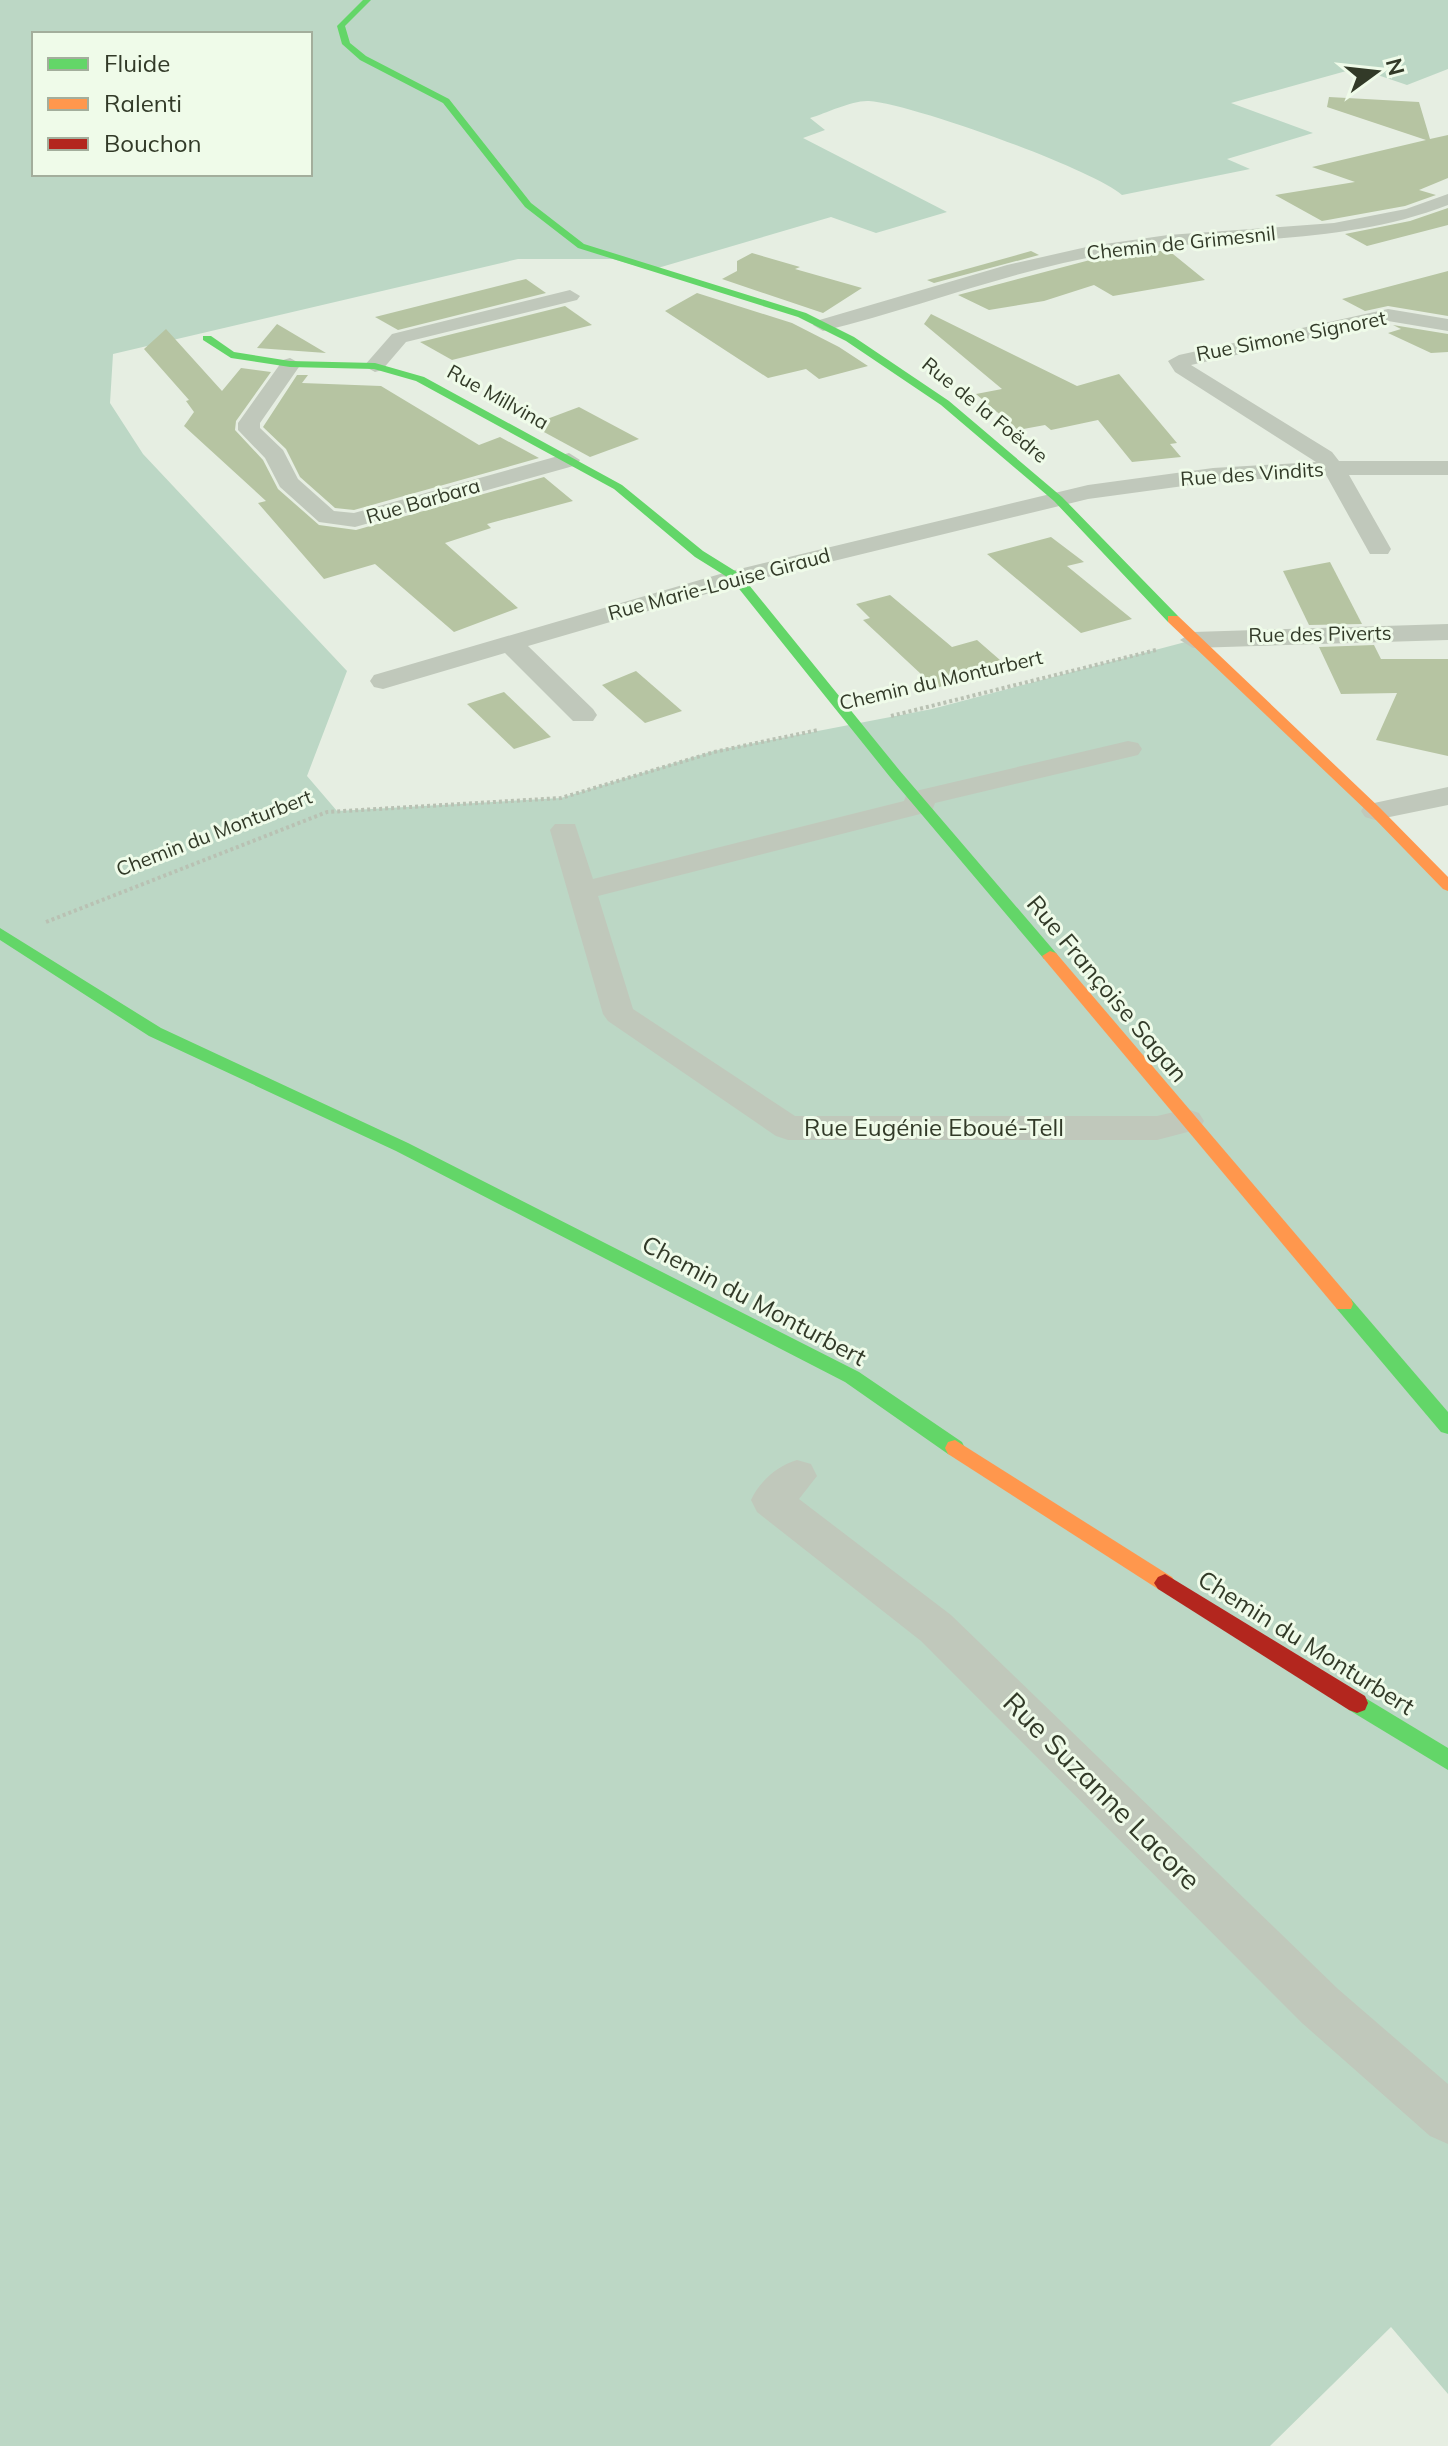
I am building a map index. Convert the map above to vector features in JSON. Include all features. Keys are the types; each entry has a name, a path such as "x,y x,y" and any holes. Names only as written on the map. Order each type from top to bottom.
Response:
{"street":[{"name":"Rue de la Foëdre","path":"367,0 341,26 346,44 363,58 446,101 528,205 552,226 581,246 613,259 778,307 823,325 920,383 1058,499 1193,640 1375,811 1448,886"},
{"name":"Chemin de Grimesnil","path":"823,325 1089,252 1204,237 1337,227 1396,216 1448,199"},
{"path":"375,366 399,338 570,296"},
{"name":"Rue Simone Signoret","path":"1331,468 1324,457 1182,368 1179,361 1388,315 1448,325"},
{"name":"Rue Millvina","path":"207,338 231,355 290,364 375,366 420,379 618,487 699,554 736,577"},
{"name":"Rue Barbara","path":"290,364 249,423 249,430 275,455 288,482 327,517 355,520 569,460"},
{"path":"1331,468 1338,475 1379,549"},
{"name":"Rue des Vindits","path":"1058,499 1134,483 1331,468 1448,468"},
{"name":"Rue Marie-Louise Giraud","path":"383,681 736,577 1058,499"},
{"name":"Rue Françoise Sagan","path":"736,577 1187,1121 1448,1426"},
{"name":"Rue des Piverts","path":"1193,640 1448,632"},
{"path":"510,643 583,715"},
{"path":"581,891 1128,749"},
{"path":"1375,811 1448,796"},
{"name":"Rue Eugénie Eboué-Tell","path":"565,830 619,1014 788,1128 1157,1128 1187,1121"},
{"name":"Chemin du Monturbert","path":"4,935 92,995 155,1032 402,1147 852,1377 1022,1494 1448,1760"},
{"name":"Rue Suzanne Lacore","path":"797,1476 771,1500 936,1628 1320,2006 1448,2118"}],"path":[{"name":"Chemin du Monturbert","path":"4,935 327,812 561,798 714,752 932,709 1193,640"}],"green space":[{"path":"0,0 1448,0 1448,69 1407,85 1357,68 1231,103 1313,133 1227,159 1250,169 1122,195 1075,169 960,125 891,105 869,101 855,103 810,118 825,130 803,138 947,212 876,233 831,217 651,270 613,259 518,259 113,354 110,403 143,454 347,671 307,776 337,811 561,798 714,751 932,709 1193,640 1448,888 1448,2394 1391,2327 1270,2446 0,2446"}],"building":[{"path":"1329,97 1419,102 1430,139 1448,135 1448,178 1419,190 1436,195 1405,206 1322,221 1275,195 1355,182 1312,167 1426,140 1327,107"},
{"path":"1448,208 1448,225 1367,246 1345,234 1410,221"},
{"path":"1168,250 1205,280 1113,296 1094,285 1044,301 989,310 958,295 1090,260"},
{"path":"1031,251 1039,255 934,283 927,280"},
{"path":"752,253 862,288 823,313 722,279 737,271 737,261"},
{"path":"1448,271 1448,316 1388,306 1365,311 1342,299"},
{"path":"526,279 546,293 398,330 375,317"},
{"path":"697,293 792,323 868,366 819,379 806,369 768,378 665,311"},
{"path":"565,306 592,325 452,360 420,342"},
{"path":"931,314 1077,386 1119,374 1177,443 1170,444 1181,457 1132,462 1098,420 1051,430 1045,425 1018,430 976,394 1002,389 924,324"},
{"path":"277,324 326,353 257,348"},
{"path":"1393,325 1448,334 1448,352 1431,353 1388,333 1401,329"},
{"path":"166,329 222,391 241,368 271,372 236,421 235,430 263,460 278,489 319,525 356,530 544,477 573,501 487,524 491,528 445,543 518,608 454,632 375,564 324,579 258,503 266,501 184,426 194,412 186,401 189,400 144,349"},
{"path":"297,375 308,375 302,383 381,386 479,445 500,437 539,458 354,510 335,508 300,477 286,449 263,427"},
{"path":"579,407 639,439 590,457 531,425"},
{"path":"1051,537 1084,562 1067,566 1132,619 1081,633 987,554"},
{"path":"1330,562 1362,624 1309,625 1283,571"},
{"path":"890,595 952,647 977,640 1008,667 936,688 863,620 870,618 856,604"},
{"path":"1374,645 1381,659 1448,659 1448,756 1376,740 1397,693 1341,694 1319,647"},
{"path":"636,671 682,711 645,723 602,685"},
{"path":"504,692 551,737 514,749 467,704"}],"traffic: fast":[{"path":"367,0 341,26 346,44 363,58 446,101 528,205 581,246 802,315 850,339 945,403 1058,499 1173,619"},
{"path":"207,338 231,355 290,364 375,366 420,379 618,487 699,554 736,577 895,774 1050,956"},
{"path":"0,933 155,1032 402,1147 852,1377 955,1448"},
{"path":"1344,1304 1448,1426"},
{"path":"1357,1703 1448,1760"}],"traffic: slow":[{"path":"1173,619 1375,811 1448,886"},
{"path":"1050,956 1344,1304"},
{"path":"955,1448 1165,1583"}],"traffic: jam":[{"path":"1165,1583 1357,1703"}]}
